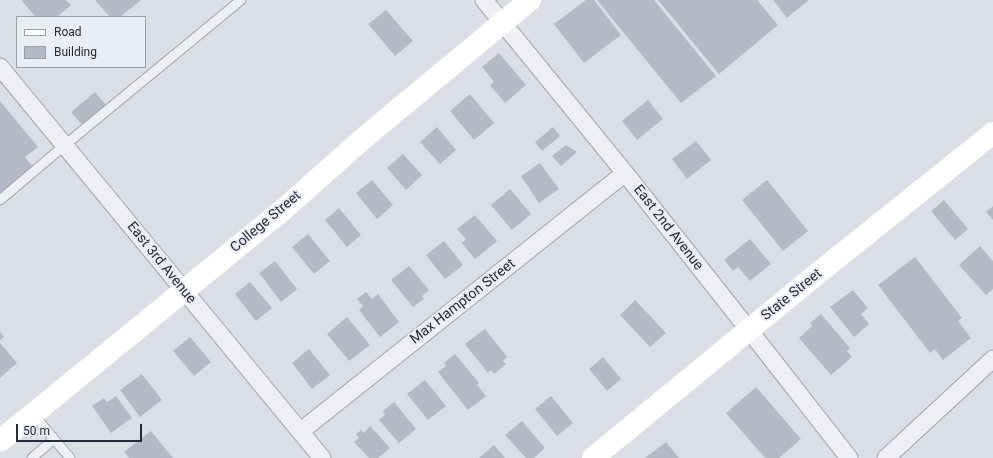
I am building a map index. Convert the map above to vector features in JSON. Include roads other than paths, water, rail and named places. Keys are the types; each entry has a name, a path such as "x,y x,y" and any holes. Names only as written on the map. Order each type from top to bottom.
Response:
{"street":[{"name":"East 2nd Avenue","path":"484,0 625,173 849,458"},
{"name":"College Street","path":"0,441 284,209 365,137 530,0"},
{"name":"East 3rd Avenue","path":"0,68 322,458"},
{"name":"State Street","path":"596,457 817,274 993,133"},
{"name":"Max Hampton Street","path":"301,431 625,173"},
{"path":"886,458 993,359"}],"lane":[{"path":"0,200 64,145 240,0"},
{"path":"33,414 70,458"},
{"path":"32,458 54,439"}]}
